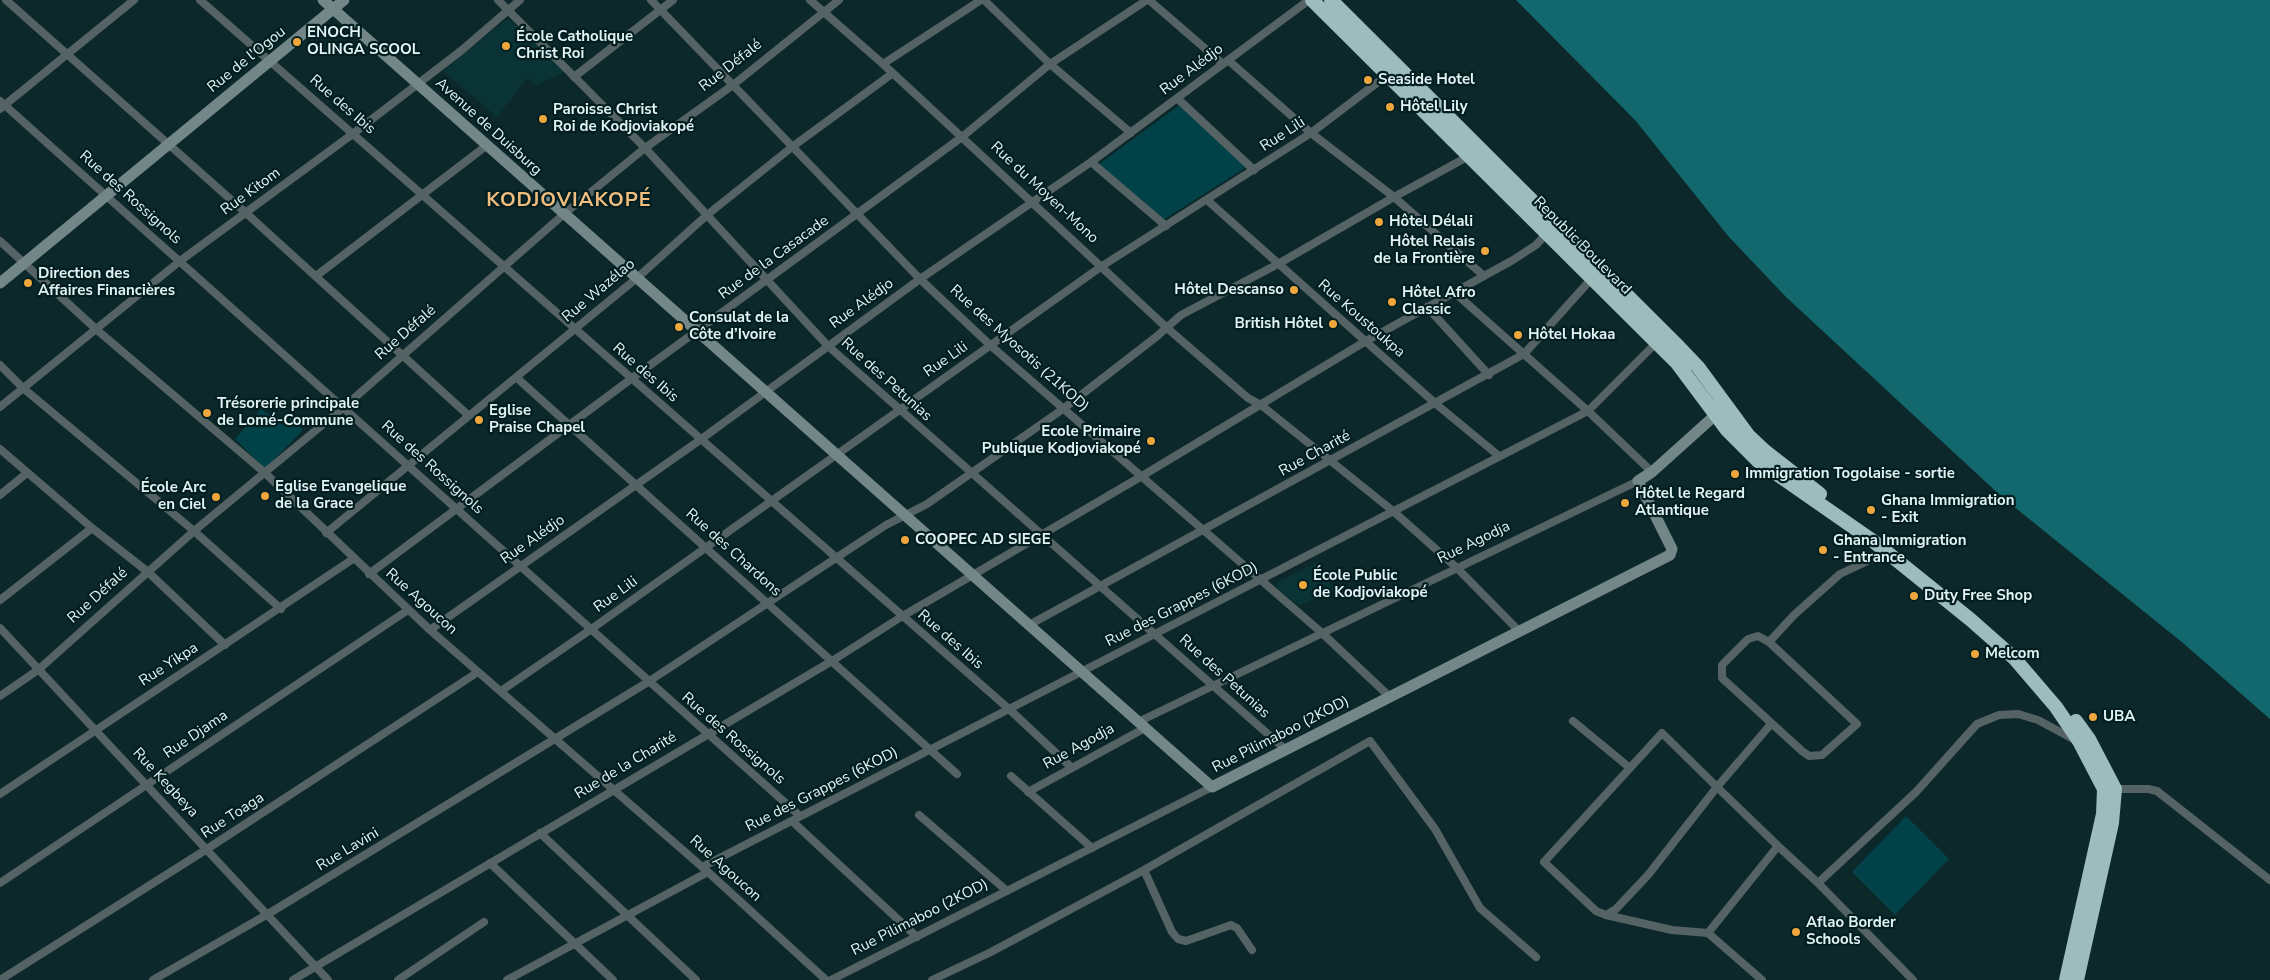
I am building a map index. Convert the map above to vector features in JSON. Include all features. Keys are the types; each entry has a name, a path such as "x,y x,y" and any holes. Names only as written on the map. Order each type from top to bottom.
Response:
{"highway":[{"name":"Republic Boulevard","path":"1311,0 1469,156 1551,229"},
{"name":"Republic Boulevard","path":"1331,0 1596,274 1698,366 1721,410"},
{"name":"Republic Boulevard","path":"1596,274 1656,343 1721,410 1758,461 1789,484 1834,508 1890,550 2014,658 2084,740 2110,789"},
{"path":"2066,980 2110,789"},
{"path":"2076,980 2112,823 2110,789"}],"street":[{"path":"6,0 66,56 246,213 468,415"},
{"path":"2,105 134,0"},
{"name":"Rue des Ibis","path":"200,0 901,617 1009,709 1072,768"},
{"name":"Avenue de Duisburg","path":"323,0 1212,787"},
{"name":"Rue de l'Ogou","path":"169,144 344,0"},
{"name":"Rue des Petunias","path":"498,0 645,148 828,346 1286,750"},
{"name":"Rue Kitom","path":"0,407 180,261 354,134 520,0"},
{"name":"Rue des Myosotis (21KOD)","path":"651,0 920,279 990,345 1142,476 1202,531 1322,633 1390,697"},
{"path":"574,77 673,0"},
{"name":"Rue du Moyen-Mono","path":"810,0 893,73 1167,328 1248,398 1261,404 1393,511 1457,568 1519,631"},
{"name":"Rue Défalé","path":"0,696 38,670 194,531 344,407 564,214 645,148 733,85 839,0"},
{"path":"883,64 983,0 1050,64 1130,133"},
{"path":"1148,0 1311,133 1394,197 1484,276"},
{"name":"Rue de la Casacade","path":"369,574 631,379 962,137 1050,64 1148,0"},
{"name":"Rue Alédjo","path":"430,630 518,566 700,440 920,279 1091,162 1311,0"},
{"name":"Rue Wazélao","path":"326,533 637,278 707,215 792,147 893,73"},
{"name":"Rue Lili","path":"501,691 590,630 1102,266 1311,133 1386,76"},
{"path":"1177,98 1254,170"},
{"name":"Rue des Rossignols","path":"2,105 107,195 409,465 518,566 800,816"},
{"path":"0,283 169,144"},
{"path":"316,276 486,146"},
{"name":"Rue Lavini","path":"153,980 268,914 555,740 648,682 886,525 916,511 1063,408 1167,328 1180,315 1278,264 1469,156"},
{"path":"1091,162 1166,226"},
{"name":"Rue Koustoukpa","path":"1207,200 1436,404 1499,456"},
{"name":"Rue de la Charité","path":"293,980 832,661 901,617 1142,476 1366,340 1484,276 1536,245 1551,229"},
{"name":"Rue Agoucon","path":"0,241 97,330 265,473 353,559 430,630 705,869 826,980"},
{"name":"Rue Charité","path":"1029,625 1489,375 1524,354 1596,274"},
{"path":"1454,292 1588,411 1652,472"},
{"path":"1427,307 1489,375"},
{"name":"Rue des Grappes (6KOD)","path":"506,980 628,915 800,816 1588,411 1656,343"},
{"path":"0,365 23,388 194,531 281,608"},
{"name":"Rue des Chardons","path":"516,378 957,774"},
{"name":"Rue Agodja","path":"1028,792 1214,685 1638,481 1652,472 1721,410"},
{"path":"0,449 92,528 148,572 225,645"},
{"path":"0,495 27,473"},
{"name":"Rue Pilimaboo (2KOD)","path":"831,980 1670,555 1672,549 1638,481"},
{"path":"0,600 92,528"},
{"path":"1769,642 1794,615 1840,574 1890,550"},
{"name":"Rue Yikpa","path":"0,794 353,559"},
{"name":"Rue Djama","path":"0,883 408,610"},
{"name":"Rue Kegbeya","path":"0,628 148,784 328,980"},
{"path":"1758,636 1769,642 1857,724 1829,750 1816,757 1802,751 1771,724 1725,683 1720,671 1722,665 1748,639 1758,636"},
{"name":"Rue Toaga","path":"0,980 207,849 478,672"},
{"path":"1818,883 1916,792 1977,724 1999,715 2018,714 2038,720 2084,740"},
{"path":"1573,721 1630,768"},
{"path":"1606,914 1616,909 1648,875 1717,787 1771,724"},
{"path":"1762,980 1708,933 1672,930 1596,911 1544,862 1662,733 1818,883 1913,980"},
{"path":"932,980 991,952 1144,870 1370,741 1435,829 1480,908 1536,957"},
{"path":"1011,776 1092,848"},
{"path":"2110,789 2148,789 2157,791 2270,880"},
{"path":"919,815 1007,891"},
{"path":"792,821 916,937"},
{"path":"540,833 696,980"},
{"path":"1708,933 1778,846"},
{"path":"490,862 613,980"},
{"path":"1144,870 1172,932 1178,939 1186,941 1231,925 1237,928 1252,950"},
{"path":"398,980 484,922"}],"shaded area":[{"path":"1516,0 2270,0 2270,719 2183,643 2002,497 1786,297 1729,237 1635,120"},
{"name":"École Catholique Christ Roi","path":"505,20 510,20 566,71 535,86 528,77 497,117 443,71"},
{"path":"1181,104 1248,166 1163,220 1098,165"},
{"path":"261,409 283,425 291,418 303,430 265,469 235,439"},
{"name":"École Public de Kodjoviakopé","path":"1318,562 1333,590 1299,606 1277,588 1277,582"},
{"path":"1906,816 1949,859 1895,915 1852,872"}],"place":[{"name":"ENOCH OLINGA SCOOL","path":"297,42"},
{"name":"École Catholique Christ Roi","path":"506,46"},
{"name":"Seaside Hotel","path":"1368,80"},
{"name":"Hôtel Lily","path":"1390,107"},
{"name":"Paroisse Christ Roi de Kodjoviakopé","path":"543,119"},
{"name":"Hôtel Délali","path":"1379,222"},
{"name":"Hôtel Relais de la Frontière","path":"1485,251"},
{"name":"Direction des Affaires Financières","path":"28,283"},
{"name":"Hôtel Descanso","path":"1294,290"},
{"name":"Hôtel Afro Classic","path":"1392,302"},
{"name":"British Hôtel","path":"1333,324"},
{"name":"Consulat de la Côte d’Ivoire","path":"679,327"},
{"name":"Hôtel Hokaa","path":"1518,335"},
{"name":"Trésorerie principale de Lomé-Commune","path":"207,413"},
{"name":"Eglise Praise Chapel","path":"479,420"},
{"name":"Ecole Primaire Publique Kodjoviakopé","path":"1151,441"},
{"name":"Immigration Togolaise - sortie","path":"1735,474"},
{"name":"Eglise Evangelique de la Grace","path":"265,496"},
{"name":"École Arc en Ciel","path":"216,497"},
{"name":"Hôtel le Regard Atlantique","path":"1625,503"},
{"name":"Ghana Immigration - Exit","path":"1871,510"},
{"name":"COOPEC AD SIEGE","path":"905,540"},
{"name":"Ghana Immigration - Entrance","path":"1823,550"},
{"name":"École Public de Kodjoviakopé","path":"1303,585"},
{"name":"Duty Free Shop","path":"1914,596"},
{"name":"Melcom","path":"1975,654"},
{"name":"UBA","path":"2093,717"},
{"name":"Aflao Border Schools","path":"1796,932"}],"district":[{"name":"KODJOVIAKOPÉ","path":"569,201"}]}
